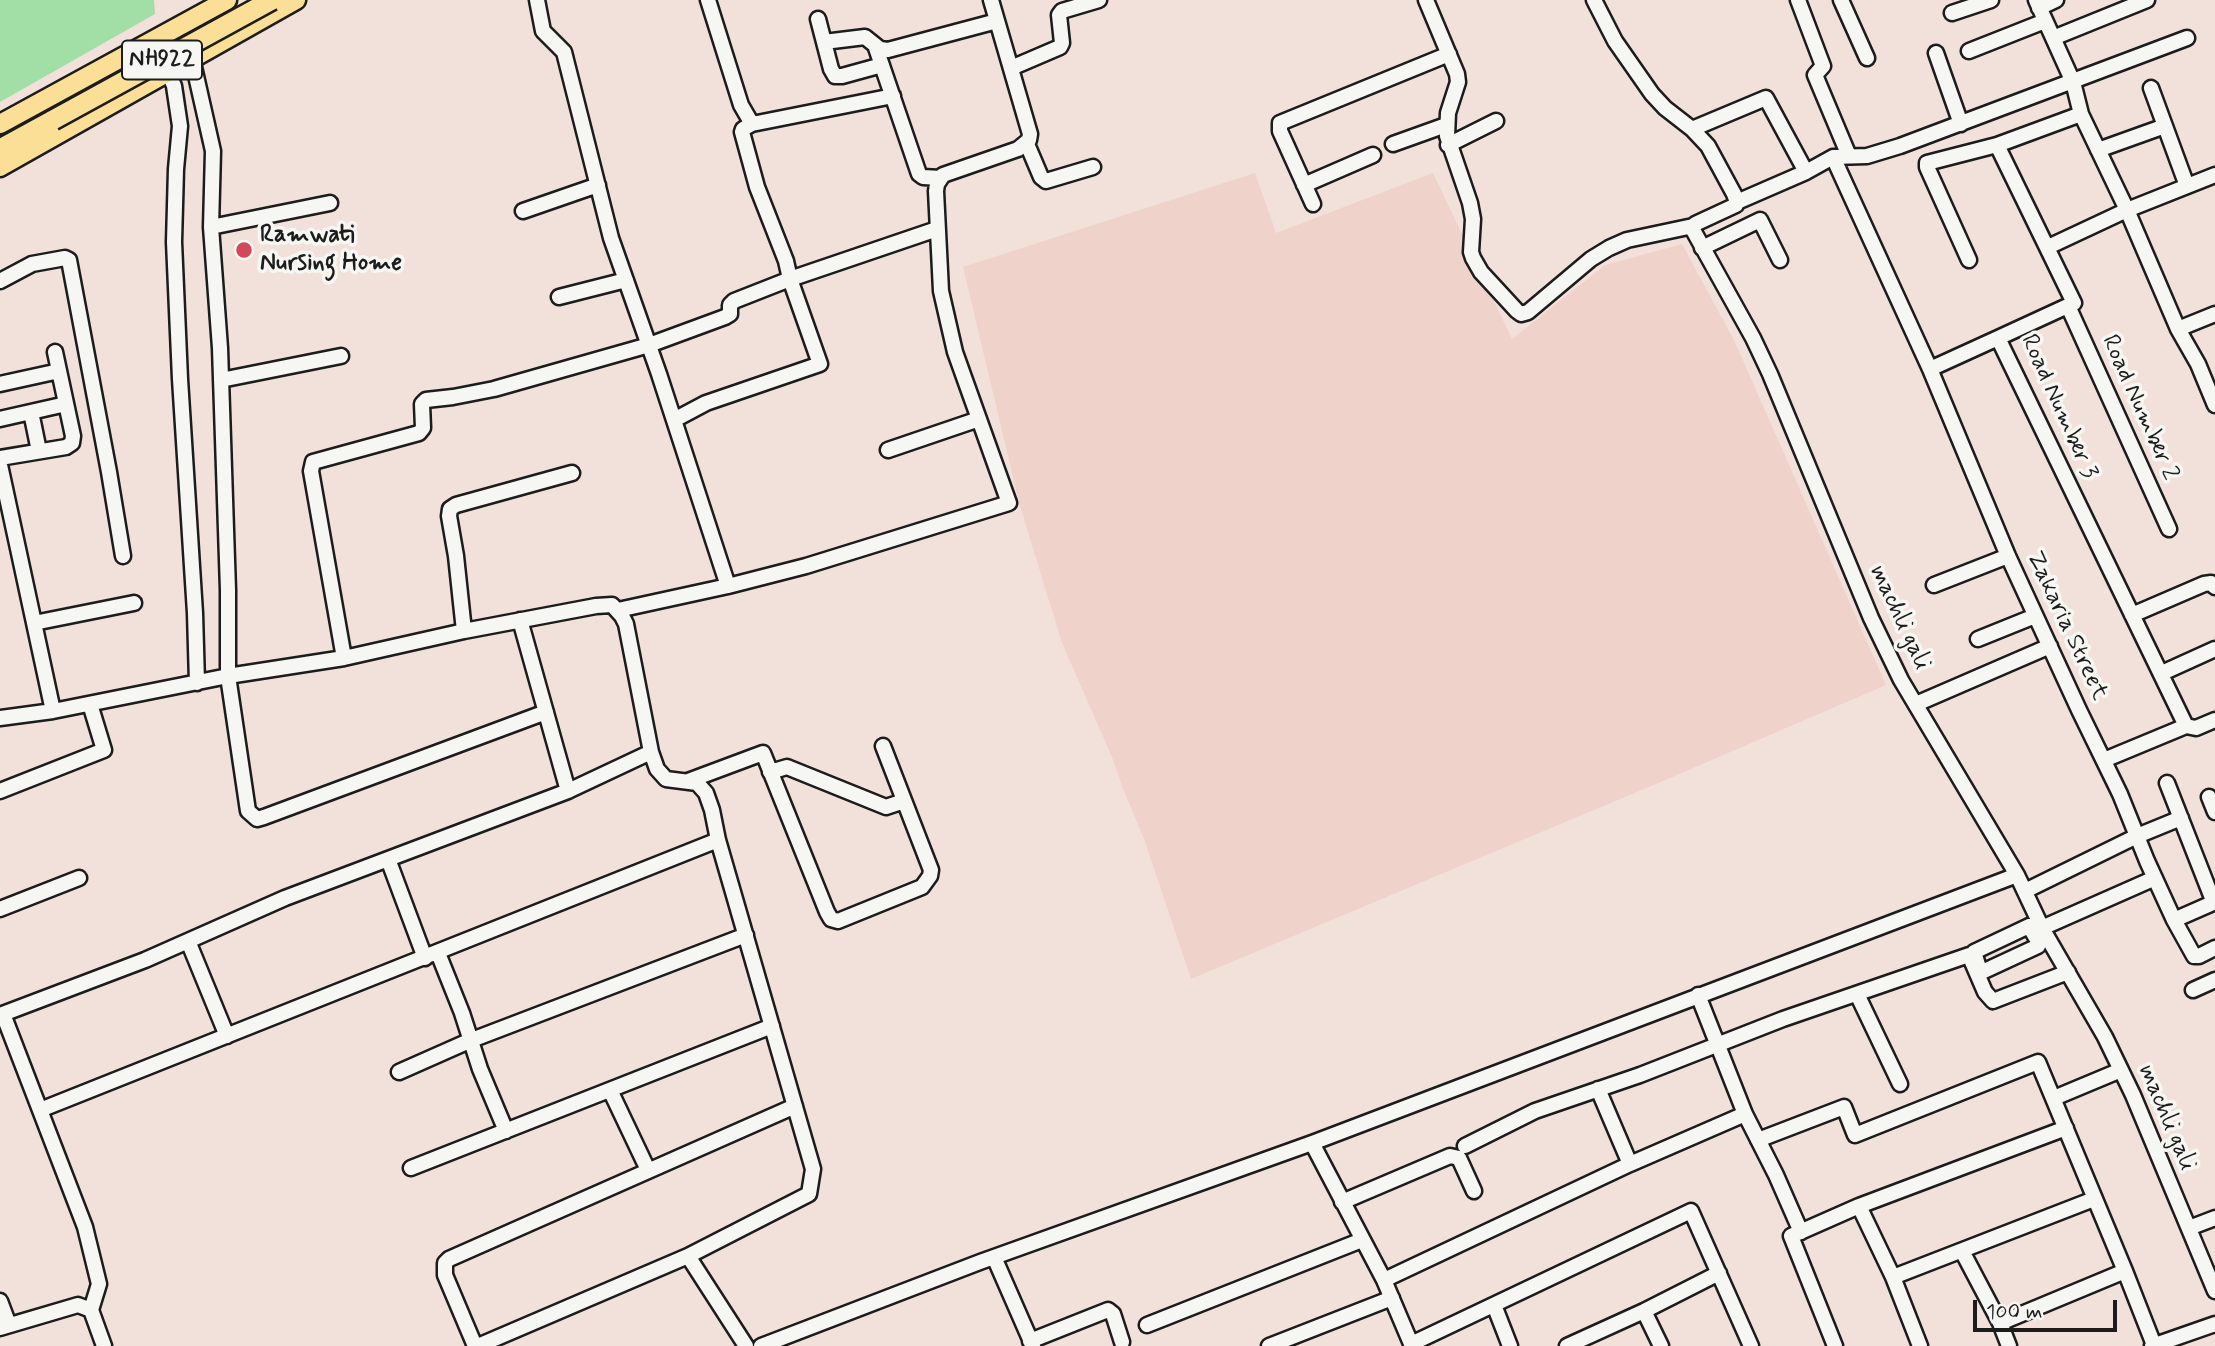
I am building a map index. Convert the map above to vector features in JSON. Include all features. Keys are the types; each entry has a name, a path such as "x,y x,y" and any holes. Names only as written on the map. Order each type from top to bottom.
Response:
{"highway":[{"name":"NH922","path":"0,149 50,114 248,0"},
{"name":"NH922","path":"0,134 50,114 285,2"}],"main road":[{"path":"0,167 285,2"},
{"path":"0,124 221,3 232,35"}],"street":[{"path":"537,0 543,31 564,52 611,238 728,586"},
{"path":"708,0 741,105 752,124"},
{"path":"991,0 1030,134 1027,144 1041,177 1046,181 1093,167"},
{"path":"1011,68 1060,47 1062,43 1059,15 1062,11 1099,0"},
{"path":"1426,0 1457,74 1458,82 1446,125 1448,145 1470,202 1473,219 1472,258 1497,290 1521,314 1528,312 1591,259 1626,240 1693,226 1833,157 1867,156 1882,152 2187,38"},
{"path":"1594,0 1615,41 1652,94 1708,146 1737,202"},
{"path":"1798,0 1824,66 1815,75 1849,156"},
{"path":"1841,0 1867,58"},
{"path":"1952,13 1991,0"},
{"path":"1969,51 2056,0"},
{"path":"2053,38 2147,0"},
{"path":"2040,10 2073,82 2081,114 2215,405"},
{"path":"818,19 831,69 838,77 882,65"},
{"path":"824,42 860,36 888,50 997,21"},
{"path":"155,39 169,71 178,102 180,125 174,242 197,683"},
{"path":"875,45 919,174 923,177 941,178"},
{"path":"1936,53 1961,124"},
{"path":"1313,204 1280,131 1280,123 1449,54"},
{"path":"192,58 213,151 211,227 220,348 228,676 248,811 257,819 546,712"},
{"path":"2151,88 2187,186"},
{"path":"674,420 706,403 820,365 786,261 760,195 742,134 743,129 752,124 893,96"},
{"path":"1692,129 1766,98 1806,172"},
{"path":"1969,260 1926,164 1930,160 1997,145 2081,114"},
{"path":"1448,145 1496,121"},
{"path":"1393,144 1446,125"},
{"path":"2098,150 2165,126"},
{"path":"618,610 806,566 1009,503 955,352 941,291 936,191 941,178 950,172 1027,144"},
{"path":"1997,145 2074,303 2068,306"},
{"path":"1304,185 1373,155"},
{"name":"Zakaria Street","path":"1833,157 1930,369 2008,556 2120,794 2174,920 2194,956 2215,948"},
{"path":"2048,247 2127,210 2215,175"},
{"path":"523,211 598,185"},
{"path":"211,227 330,203"},
{"path":"1702,248 1760,220 1780,260"},
{"name":"machli gali","path":"1693,226 1702,248 1753,338 1770,374 1871,618 1901,680 2017,875 2038,930 2068,972 2121,1070 2214,1286"},
{"path":"344,658 311,471 313,462 419,433 423,428 421,408 426,400 494,389 649,345 726,317 730,314 732,302 790,279 937,229"},
{"path":"0,281 32,264 65,258 69,260 110,472 123,556"},
{"path":"559,297 626,280"},
{"name":"Road Number 3","path":"2068,306 1998,338 2186,726"},
{"name":"Road Number 2","path":"2068,306 2169,529"},
{"path":"2178,329 2215,314"},
{"path":"1930,369 1998,338"},
{"path":"0,458 72,443 73,436 55,352"},
{"path":"221,380 341,356"},
{"path":"0,384 59,371"},
{"path":"0,419 66,404"},
{"path":"31,412 39,451"},
{"path":"888,450 979,419"},
{"path":"0,465 53,711"},
{"path":"464,631 450,509 456,505 572,473"},
{"path":"1934,585 2008,556"},
{"path":"2132,615 2204,584 2211,583 2215,587"},
{"path":"34,623 134,603"},
{"path":"0,718 53,711 228,676 344,658 464,631 608,604 618,610 626,624 651,752 662,776 666,779 696,783 706,793 813,1169 808,1194 688,1256 477,1346 445,1275 445,1263 449,1259 795,1106"},
{"path":"1978,639 2035,616"},
{"path":"520,620 568,791"},
{"path":"1916,704 2050,646"},
{"path":"2162,673 2215,649"},
{"path":"0,791 104,750 90,704"},
{"path":"2104,760 2186,726 2196,728 2215,720"},
{"path":"688,781 763,753 827,912 835,921 844,920 922,887 931,870 883,746"},
{"path":"104,1346 92,1310 99,1284 85,1227 2,1015 145,960 285,898 568,791 651,752"},
{"path":"770,772 787,767 886,807 904,801"},
{"path":"2167,783 2215,902 2174,920"},
{"path":"2209,797 2215,812"},
{"path":"2025,891 2137,836 2181,818"},
{"path":"40,1110 718,840"},
{"path":"388,859 431,955 462,1013 469,1041 506,1131"},
{"path":"761,1346 994,1257 1312,1143 2017,875"},
{"path":"0,909 79,878"},
{"path":"2068,972 1993,1001 1985,992 1974,952 2029,926 2038,930 2155,878"},
{"path":"1465,1146 1535,1111 1783,1019 1969,955 1982,972 2039,946 2038,930"},
{"path":"400,1072 469,1041 746,935"},
{"path":"188,941 227,1036"},
{"path":"2193,990 2215,980"},
{"path":"1857,994 1900,1084"},
{"path":"1698,995 1745,1114 1801,1232"},
{"path":"411,1168 772,1026"},
{"path":"1758,1140 1844,1107 1855,1135 2038,1062 2125,1271 2153,1346 2215,1324"},
{"path":"2054,1098 2121,1070"},
{"path":"1598,1089 1630,1164"},
{"path":"610,1090 648,1170"},
{"path":"1384,1280 1630,1164 1745,1114"},
{"path":"1835,1346 1791,1236 1859,1206 2066,1128"},
{"path":"1312,1143 1384,1280 1412,1345 1691,1211 1751,1346"},
{"path":"1342,1202 1450,1156 1458,1158 1474,1191"},
{"path":"1893,1277 2094,1199"},
{"path":"1859,1206 1893,1277 1920,1346"},
{"path":"2189,1228 2215,1218"},
{"path":"1147,1325 1362,1240"},
{"path":"1962,1251 2000,1323 2009,1346"},
{"path":"688,1256 746,1346"},
{"path":"994,1257 1031,1343 1108,1310 1113,1314 1122,1342"},
{"path":"2000,1323 2125,1271"},
{"path":"1573,1345 1719,1273"},
{"path":"1269,1346 1392,1298"},
{"path":"0,1301 5,1326 78,1305 92,1310"},
{"path":"1494,1305 1510,1346"},
{"path":"1644,1311 1661,1346"}],"shaded area":[{"path":"1255,173 1276,233 1433,173 1512,339 1605,265 1682,244 1734,340 1886,685 1191,979 1144,839 1112,757 1062,643 1020,506 963,267"}],"green space":[{"path":"0,0 154,0 155,14 0,102"}],"place":[{"name":"Ramwati Nursing Home","path":"244,250"}]}
